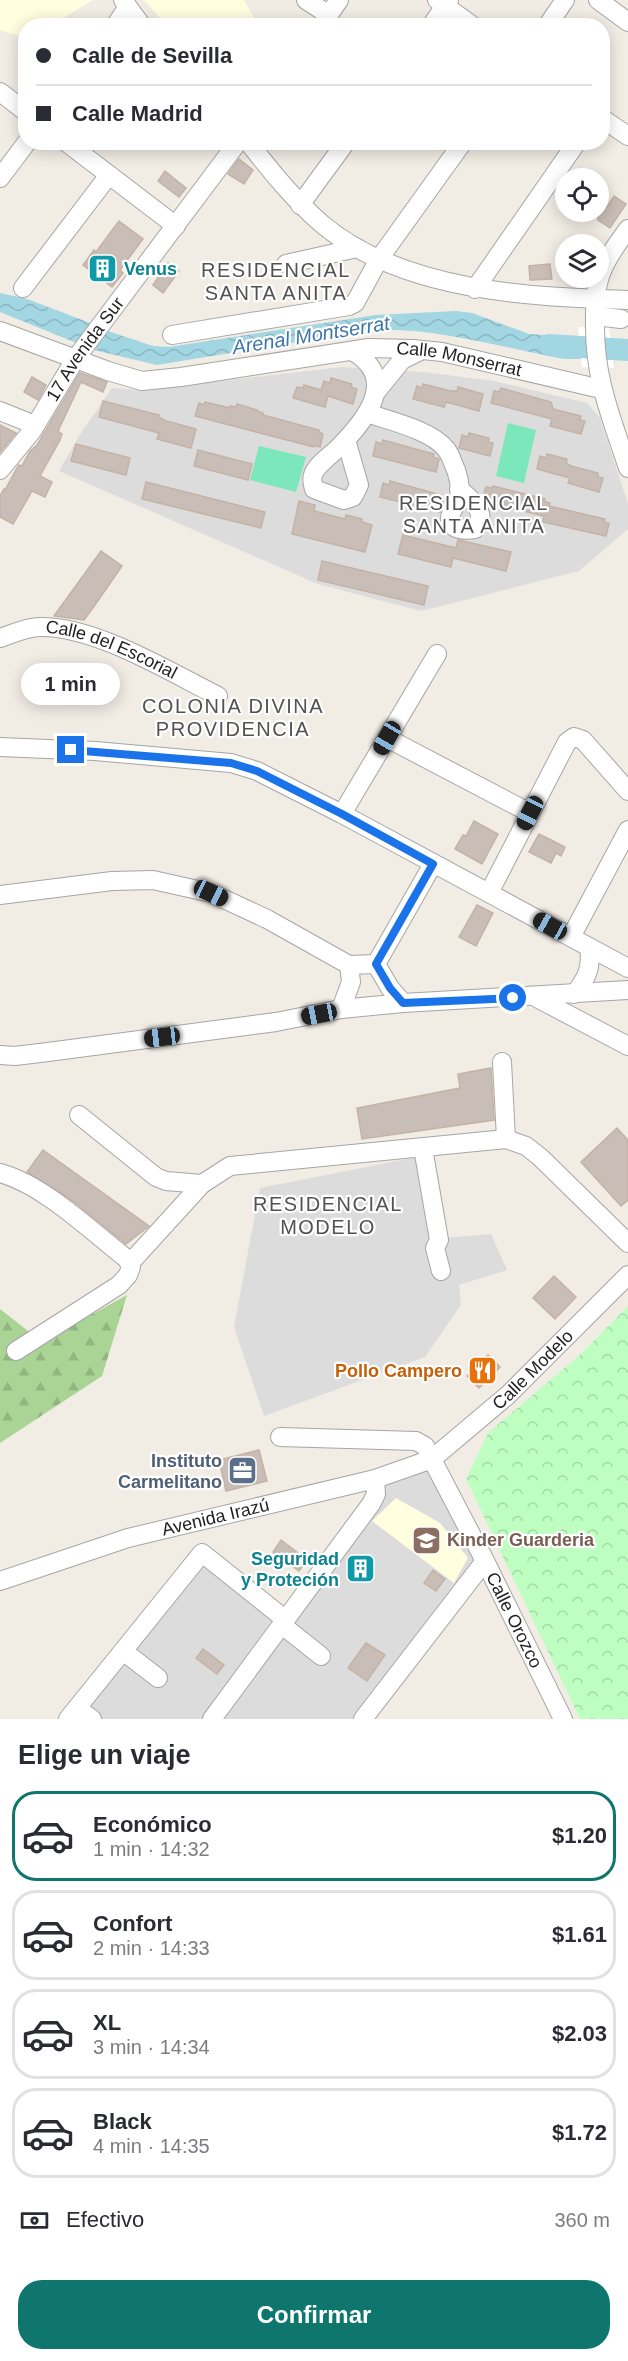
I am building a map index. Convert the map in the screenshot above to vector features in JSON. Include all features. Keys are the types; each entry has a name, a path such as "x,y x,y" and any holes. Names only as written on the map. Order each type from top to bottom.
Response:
{"street":[{"path":"306,0 330,14"},
{"path":"553,18 565,0"},
{"path":"598,0 628,22"},
{"path":"435,18 444,2 463,18"},
{"path":"119,18 125,4 136,18"},
{"path":"0,92 18,105"},
{"path":"610,124 628,136"},
{"path":"0,178 21,150"},
{"path":"76,150 176,226"},
{"name":"17 Avenida Sur","path":"0,470 35,425 81,352 232,150"},
{"path":"255,150 300,205 357,248 379,259 423,276 621,319"},
{"path":"300,205 340,150"},
{"path":"172,335 349,306 359,297 379,259 457,150"},
{"path":"475,288 571,150"},
{"path":"23,288 109,175"},
{"path":"628,229 602,270 595,314 597,368 601,389 628,468"},
{"path":"286,264 357,248"},
{"path":"595,314 628,300"},
{"name":"Calle Monserrat","path":"0,331 81,352 142,381 384,347 442,352 601,389"},
{"path":"346,440 367,413 376,392 402,360 422,350"},
{"path":"352,351 365,358 372,366 376,376 376,392"},
{"path":"0,411 35,425"},
{"path":"367,413 434,438 447,450 459,479 459,489"},
{"name":"Calle del Escorial","path":"0,638 37,627 67,628 107,642 218,696"},
{"path":"342,814 437,654"},
{"path":"489,893 567,742 573,737 583,740 628,791"},
{"path":"387,738 530,813"},
{"path":"0,747 95,751 231,763 257,771 342,814 628,968"},
{"path":"571,937 628,830"},
{"path":"376,964 433,864"},
{"path":"0,895 112,881 153,879 211,893 267,919 349,965 376,964"},
{"path":"574,994 589,973 591,960 589,947"},
{"path":"376,964 390,988 403,1003"},
{"path":"341,1009 351,982 349,965"},
{"path":"0,1055 15,1056 276,1022 341,1009 403,1003 628,990"},
{"path":"536,997 628,1046"},
{"path":"502,1062 506,1139"},
{"path":"79,1115 156,1177 166,1181 202,1184"},
{"path":"129,1263 202,1184 214,1174 230,1166 506,1139 526,1146 540,1157 628,1243"},
{"path":"423,1148 439,1240 435,1248 441,1271"},
{"path":"0,1173 21,1180 46,1196 127,1258 129,1263 128,1275 119,1285 16,1351"},
{"name":"Calle Modelo","path":"432,1459 508,1395 628,1275"},
{"path":"280,1437 416,1441 425,1446 432,1459"},
{"name":"Avenida Irazú","path":"0,1581 128,1539 375,1479 432,1459"},
{"name":"Calle Orozco","path":"432,1459 563,1719"},
{"path":"212,1719 371,1504 376,1494 375,1479"},
{"path":"79,1715 123,1651 202,1552 321,1656"},
{"path":"363,1719 485,1561"},
{"path":"123,1651 158,1678"}],"shaded area":[{"path":"0,0 93,0 63,18 18,18 18,36 0,30"},
{"path":"144,0 244,0 254,18 160,18"},
{"path":"342,367 424,372 494,381 587,403 600,418 628,504 628,529 579,571 421,611 318,584 59,471 79,436 112,388 143,390"},
{"path":"417,1157 431,1239 491,1234 507,1270 459,1285 461,1305 425,1357 264,1416 234,1327 260,1188"},
{"path":"432,1459 485,1561 363,1719 102,1719 82,1702 202,1553 286,1620 375,1479"},
{"name":"Kinder Guarderia","path":"396,1498 440,1523 468,1558 454,1583 372,1521"}],"green space":[{"path":"508,423 536,430 524,483 496,476"},
{"path":"259,446 306,457 296,492 250,480"},
{"path":"127,1295 102,1376 0,1443 0,1309 42,1342"},
{"path":"628,1306 628,1719 580,1719 466,1479 488,1433 582,1353"}],"water":[{"path":"0,293 27,299 93,324 79,344 0,312"},
{"name":"Arenal Montserrat","path":"456,311 472,313 529,334 578,337 581,359 564,359 438,334 387,330 364,331 157,365 94,350 108,331 153,346 169,347 376,315"}],"pier":[{"path":"578,327 609,327 614,368 582,367"}],"building":[{"path":"239,159 253,170 244,184 228,174"},
{"path":"165,171 186,188 179,197 158,181"},
{"path":"614,196 626,204 610,228 601,222 609,222 609,204"},
{"path":"119,221 143,239 120,270 123,273 112,287 83,265 94,250 96,252"},
{"path":"168,263 179,271 163,293 153,285"},
{"path":"550,264 552,279 530,280 529,266"},
{"path":"80,373 107,382 103,392 81,382 58,431 62,434 60,440 40,476 52,482 45,497 32,491 13,524 0,517 0,496 19,465 22,466 30,451 37,445"},
{"path":"32,377 46,385 38,400 24,392"},
{"path":"331,378 352,384 351,387 357,389 353,404 328,396 325,407 293,398 297,387 303,388 304,385 321,390 324,381 330,383"},
{"path":"423,384 451,391 457,391 458,387 483,394 479,411 446,402 444,407 413,399 417,386 422,388"},
{"path":"501,388 551,402 553,409 581,416 580,420 585,421 581,434 550,426 552,419 491,403 494,391 499,392"},
{"path":"103,401 159,415 158,417 163,420 196,429 191,448 157,439 159,433 99,417"},
{"path":"205,402 230,408 230,406 236,407 237,404 257,410 263,415 319,430 323,434 320,447 195,416 199,403 204,405"},
{"path":"0,425 16,433 0,452"},
{"path":"469,433 489,438 488,442 493,443 490,456 459,448 462,435 468,437"},
{"path":"383,440 434,454 433,457 439,459 436,472 373,456 376,442 382,444"},
{"path":"76,444 130,458 126,475 71,461"},
{"path":"198,450 252,464 248,480 194,466"},
{"path":"547,454 567,459 566,463 571,466 598,473 598,477 603,478 599,492 568,483 570,478 537,469 540,456 546,458"},
{"path":"390,481 441,495 440,498 446,499 440,512 380,497 383,483 389,485"},
{"path":"146,482 265,512 261,528 142,499"},
{"path":"493,486 545,499 544,501 550,503 549,506 605,519 604,522 609,523 606,536 543,522 544,516 487,502 483,497 486,487 492,488"},
{"path":"299,501 315,505 314,511 345,519 346,515 362,519 362,522 372,525 365,552 292,534"},
{"path":"403,535 456,548 458,540 511,552 506,571 453,558 451,567 398,554"},
{"path":"101,551 122,566 95,605 84,620 54,616"},
{"path":"322,561 428,586 424,605 318,580"},
{"path":"474,821 498,834 482,864 455,849 463,835 466,836"},
{"path":"539,834 565,847 561,856 556,853 551,863 529,852"},
{"path":"477,905 493,913 476,946 459,937"},
{"path":"491,1068 494,1120 362,1139 357,1108 460,1088 458,1074"},
{"path":"617,1128 628,1140 628,1200 621,1206 581,1162"},
{"path":"43,1150 149,1226 126,1244 73,1201 27,1172"},
{"path":"554,1276 576,1297 555,1319 533,1298"},
{"name":"Pollo Campero","path":"488,1355 500,1367 479,1388 467,1376"},
{"name":"Instituto Carmelitano","path":"259,1450 267,1481 226,1491 219,1460"},
{"path":"281,1540 307,1560 299,1571 273,1552"},
{"path":"433,1570 445,1579 436,1591 424,1583"},
{"path":"366,1643 385,1655 367,1681 348,1668"},
{"path":"203,1649 224,1665 217,1674 196,1658"}],"waterway":[{"name":"Arenal Montserrat","path":"549,345 628,350"}],"place":[{"name":"Venus","path":"103,269"},
{"name":"Pollo Campero","path":"483,1371"},
{"name":"Instituto Carmelitano","path":"243,1471"},
{"name":"Kinder Guarderia","path":"426,1540"},
{"name":"Seguridad y Proteción","path":"360,1569"}],"district":[{"name":"RESIDENCIAL SANTA ANITA","path":"276,282"},
{"name":"RESIDENCIAL SANTA ANITA","path":"474,514"},
{"name":"COLONIA DIVINA PROVIDENCIA","path":"233,718"},
{"name":"RESIDENCIAL MODELO","path":"328,1216"}],"route":[{"path":"71,750 231,763 257,771 433,864 376,964 383,978 403,1003 513,998"}]}
